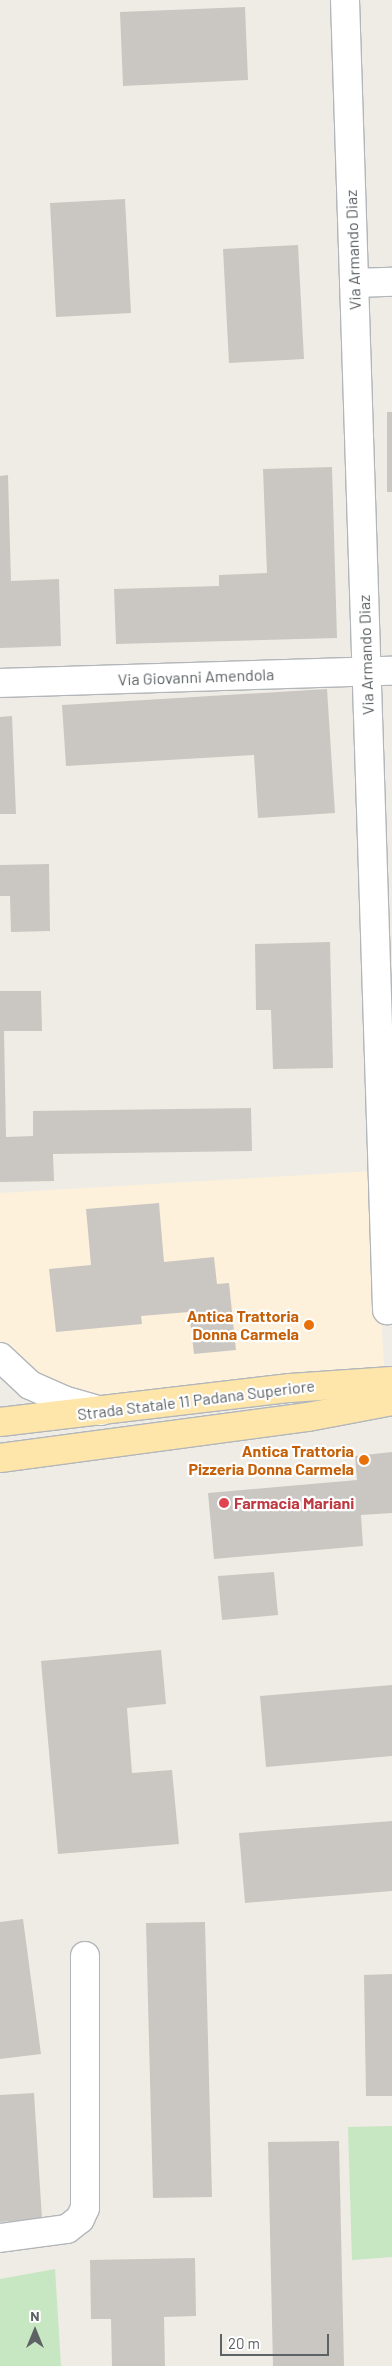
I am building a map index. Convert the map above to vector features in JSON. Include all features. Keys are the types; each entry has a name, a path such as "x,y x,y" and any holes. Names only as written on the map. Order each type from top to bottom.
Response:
{"main road":[{"name":"Strada Statale 11 Padana Superiore","path":"0,1422 290,1388 392,1381"},
{"name":"Strada Statale 11 Padana Superiore","path":"0,1458 291,1419 392,1401"}],"street":[{"name":"Via Armando Diaz","path":"345,0 354,283 379,672 387,1310"},
{"path":"354,283 392,282"},
{"name":"Via Giovanni Amendola","path":"0,683 379,672"},
{"path":"0,1357 37,1389 102,1411"},
{"path":"0,2238 67,2229 80,2219 85,2208 85,1956"}],"shaded area":[{"path":"373,1171 384,1366 102,1401 47,1387 0,1348 0,1193"}],"green space":[{"path":"392,2126 392,2257 352,2260 348,2127"},
{"path":"55,2269 61,2366 0,2366 0,2279"}],"building":[{"path":"245,7 248,80 123,86 120,12"},
{"path":"125,199 131,313 56,317 50,203"},
{"path":"298,245 304,359 229,363 223,249"},
{"path":"387,412 392,412 392,492 387,492"},
{"path":"332,467 337,638 116,644 114,589 219,586 219,575 267,573 263,469"},
{"path":"8,475 11,581 59,579 61,646 0,648 0,476"},
{"path":"327,689 335,813 258,818 254,755 66,766 62,705"},
{"path":"12,716 16,814 0,814 0,717"},
{"path":"49,864 50,931 11,932 10,896 0,896 0,865"},
{"path":"330,942 333,1068 273,1069 271,1010 256,1010 255,944"},
{"path":"0,991 41,991 42,1031 4,1031 6,1137 33,1136 33,1111 251,1108 252,1151 53,1154 54,1181 0,1182"},
{"path":"159,1203 164,1262 214,1257 217,1284 229,1283 236,1350 194,1354 189,1312 141,1316 142,1324 56,1332 49,1269 91,1265 86,1209"},
{"path":"392,1452 392,1513 361,1515 363,1546 214,1559 208,1493 357,1480 355,1456"},
{"path":"274,1572 278,1615 222,1620 218,1576"},
{"path":"161,1650 166,1704 127,1708 132,1773 172,1770 179,1844 58,1854 41,1661"},
{"path":"392,1685 392,1756 266,1767 260,1696"},
{"path":"392,1821 392,1891 245,1903 239,1833"},
{"path":"23,1919 41,2054 0,2059 0,1922"},
{"path":"205,1922 212,2197 153,2198 146,1923"},
{"path":"392,1974 392,2096 366,2096 364,1975"},
{"path":"34,2093 42,2219 0,2222 0,2095"},
{"path":"339,2141 344,2366 273,2366 268,2142"},
{"path":"195,2258 196,2316 164,2317 165,2366 112,2366 111,2319 91,2319 90,2260"}],"place":[{"name":"Antica Trattoria Donna Carmela","path":"309,1325"},
{"name":"Antica Trattoria Pizzeria Donna Carmela","path":"364,1460"},
{"name":"Farmacia Mariani","path":"224,1503"}]}
